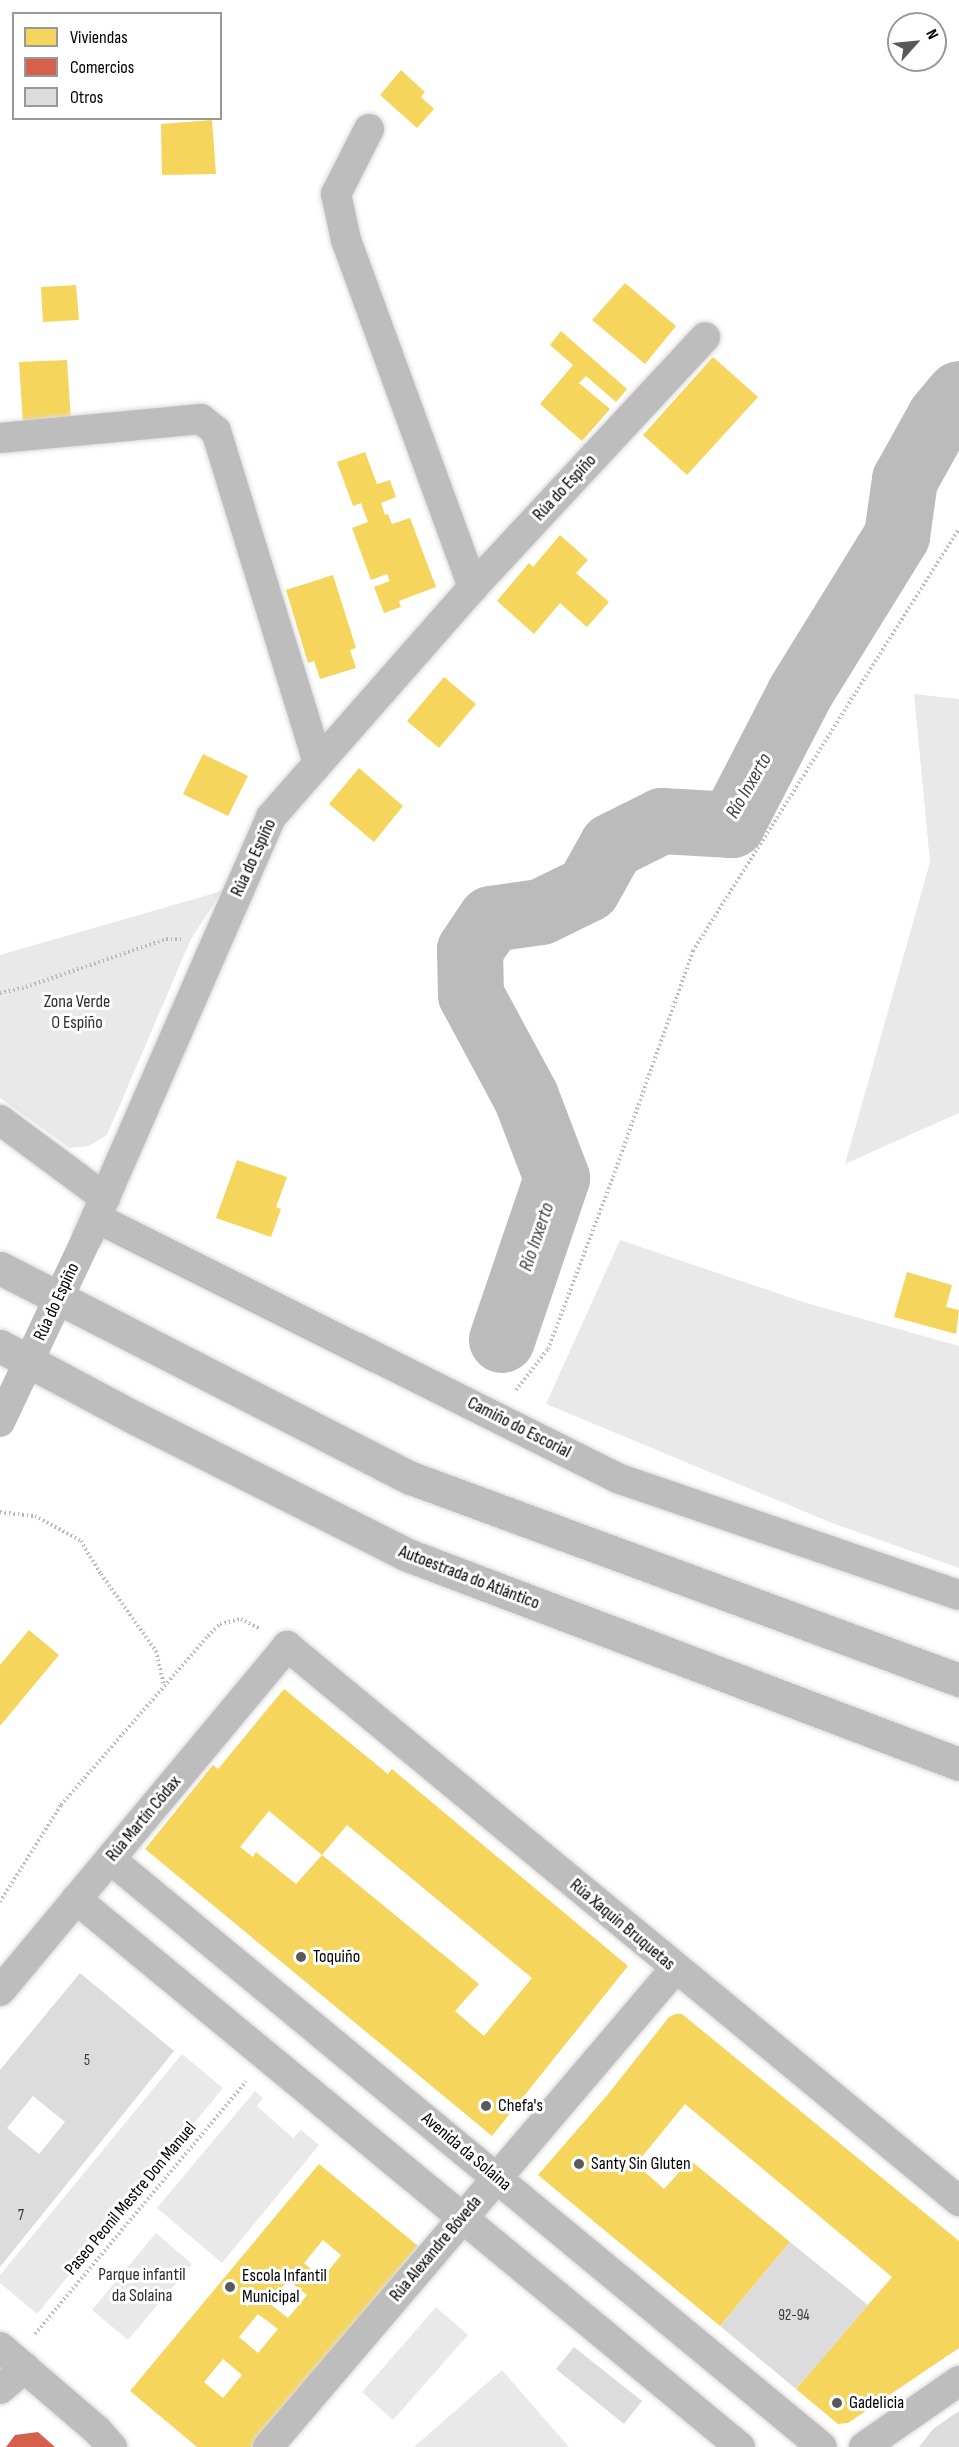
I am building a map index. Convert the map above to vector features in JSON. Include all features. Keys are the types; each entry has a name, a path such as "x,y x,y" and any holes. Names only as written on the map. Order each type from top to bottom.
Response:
{"highway":[{"path":"0,1268 411,1478 959,1680"},
{"name":"Autoestrada do Atlántico","path":"0,1346 135,1418 405,1554 959,1764"}],"street":[{"path":"369,129 336,194 344,228 473,587"},
{"name":"Rúa do Espiño","path":"0,1422 97,1217 271,817 473,587 705,337"},
{"path":"0,438 201,419 216,431 318,762"},
{"name":"Camiño do Escorial","path":"0,1120 97,1217 620,1479 959,1595"},
{"name":"Rúa Martín Códax","path":"0,1991 287,1646"},
{"name":"Rúa Xaquín Bruquetas","path":"287,1646 675,1969 959,2201"},
{"name":"Avenida da Solaina","path":"110,1858 822,2447"},
{"path":"76,1899 740,2447"},
{"name":"Rúa Alexandre Bóveda","path":"268,2447 675,1969"},
{"path":"0,2389 13,2358 97,2430 112,2447"},
{"path":"864,2447 959,2382"}],"path":[{"path":"495,1416 548,1349 614,1177 693,951 959,529"},
{"path":"0,993 26,987 166,939 216,941"},
{"path":"0,1512 35,1516 81,1541 101,1574 156,1651 164,1687"},
{"path":"0,1902 61,1805 220,1624 241,1619 287,1646"},
{"name":"Paseo Peonil Mestre Don Manuel","path":"13,2358 268,2056"}],"green space":[{"path":"914,694 959,699 959,1113 845,1164 930,862"},
{"name":"Zona Verde O Espiño","path":"222,891 191,939 107,1135 89,1146 70,1148 0,1098 0,955"},
{"path":"620,1240 806,1303 959,1346 959,1568 832,1523 546,1404"},
{"path":"182,2054 223,2088 37,2314 0,2283 0,2275"},
{"path":"255,2091 263,2098 257,2106 293,2138 301,2130 319,2145 222,2263 157,2208"},
{"name":"Parque infantil da Solaina","path":"156,2233 192,2264 128,2340 92,2310"},
{"path":"436,2307 468,2335 393,2420 362,2392"},
{"path":"502,2370 569,2447 414,2447"}],"building: Viviendas":[{"path":"401,70 425,92 421,97 434,109 417,128 380,95"},
{"path":"212,120 216,174 162,175 161,124"},
{"path":"625,283 676,326 645,364 592,320"},
{"path":"76,285 79,320 43,322 41,287"},
{"path":"561,331 627,389 616,402 586,376 579,383 610,409 582,441 540,404 573,365 550,345"},
{"path":"713,357 758,397 687,475 643,435"},
{"path":"67,360 71,422 23,425 19,362"},
{"path":"365,452 377,484 390,480 396,497 381,503 385,515 388,514 392,524 410,518 436,587 399,601 401,607 384,613 374,587 390,581 387,574 371,580 352,528 368,522 361,503 353,506 337,462"},
{"path":"560,535 588,560 576,573 609,602 587,627 560,603 534,634 497,601 529,563 533,567"},
{"path":"333,575 356,648 350,650 356,668 320,679 314,661 308,663 286,590"},
{"path":"444,677 476,704 439,748 407,721"},
{"path":"203,754 248,776 228,816 183,794"},
{"path":"359,768 403,806 374,842 329,804"},
{"path":"237,1160 287,1177 276,1207 281,1209 271,1237 216,1218"},
{"path":"907,1272 952,1285 946,1307 959,1310 956,1334 894,1317"},
{"path":"29,1630 59,1655 0,1726 0,1665"},
{"path":"284,1689 388,1774 392,1769 628,1966 492,2136 145,1849 213,1765 218,1769","holes":["269,1811 322,1855 296,1884 256,1852 253,1857 240,1847","347,1825 532,1978 484,2036 455,2011 479,1984 322,1855"]},
{"path":"682,2014 959,2241 959,2348 848,2423 838,2424 796,2389 892,2277 685,2104 636,2164 664,2189 690,2160 790,2242 720,2326 538,2175 609,2093 669,2017"},
{"path":"319,2164 418,2246 252,2447 197,2447 130,2391","holes":["323,2240 341,2255 322,2279 304,2263","288,2280 307,2295 288,2318 269,2303","258,2314 278,2329 258,2353 239,2337","223,2359 242,2375 223,2398 204,2382"]}],"building: Comercios":[{"path":"38,2432 55,2447 6,2447 15,2435"}],"building: Otros":[{"path":"80,1973 174,2051 0,2267 0,2070","holes":["33,2096 65,2122 39,2154 7,2128"]},
{"path":"790,2242 868,2305 796,2389 720,2326"},
{"path":"574,2347 642,2401 624,2424 556,2369"},
{"path":"959,2411 959,2447 919,2447 933,2429"}],"waterway":[{"name":"Río Inxerto","path":"502,1340 557,1178 526,1097 471,995 470,950 491,919 541,912 588,889 612,846 662,821 732,825 800,693 897,536 905,480 940,417 959,394"}],"place":[{"name":"Toquiño","path":"301,1957"},
{"name":"Chefa's","path":"486,2106"},
{"name":"Santy Sin Gluten","path":"579,2164"},
{"name":"Escola Infantil Municipal","path":"230,2287"},
{"name":"Gadelicia","path":"837,2403"}]}
